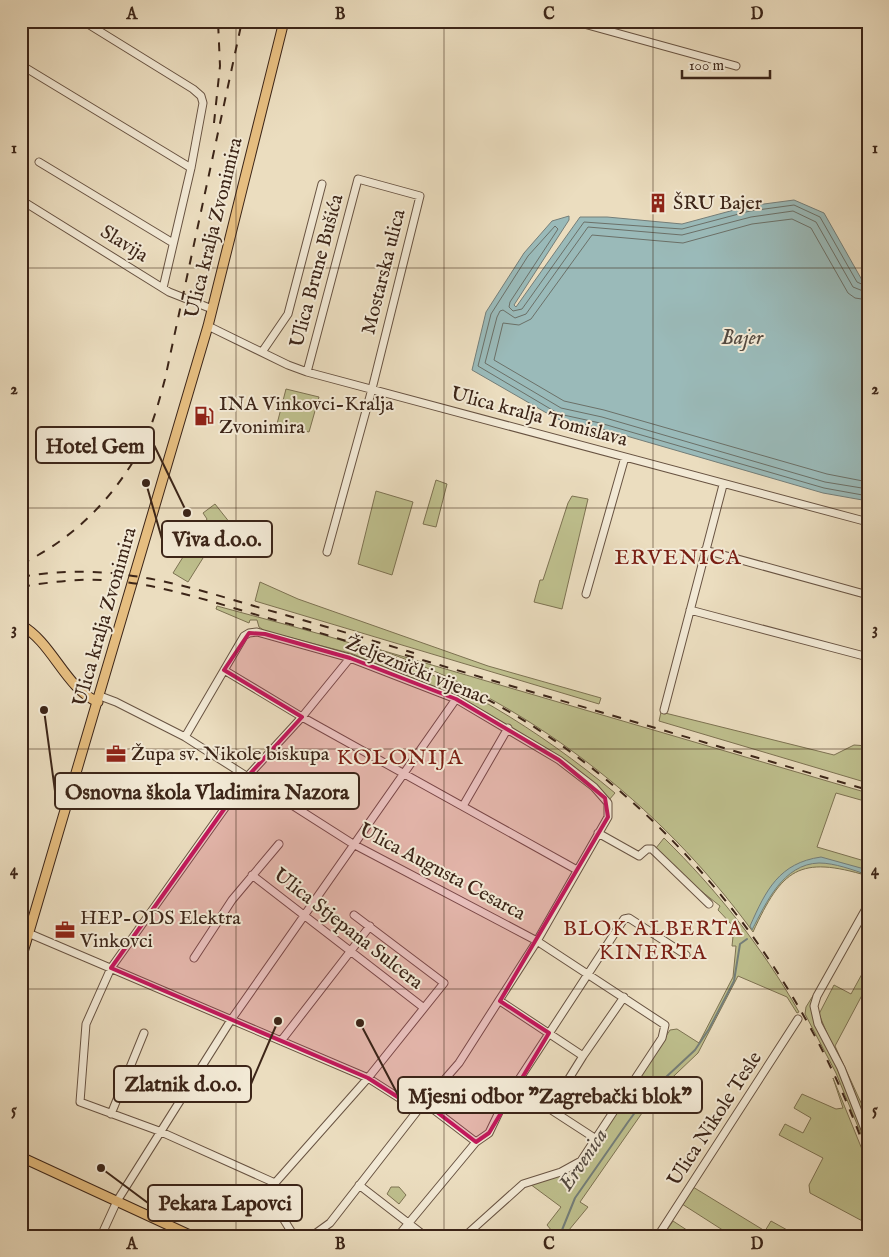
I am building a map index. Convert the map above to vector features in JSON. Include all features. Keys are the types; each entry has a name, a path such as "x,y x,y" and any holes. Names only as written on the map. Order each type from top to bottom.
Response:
{"main road":[{"name":"Ulica kralja Zvonimira","path":"21,959 26,931 99,699 208,326 284,21"},
{"path":"21,625 33,633 85,695 99,699"},
{"path":"21,1158 117,1200 192,1236"}],"street":[{"path":"83,21 95,24 201,96 203,103 191,168 163,288"},
{"path":"573,21 736,66"},
{"path":"21,65 191,168"},
{"path":"39,162 173,243"},
{"name":"Ulica Brune Bušića","path":"307,372 358,179"},
{"name":"Mostarska ulica","path":"358,179 420,196 372,390"},
{"path":"262,352 288,314 322,184"},
{"name":"Slavija","path":"21,200 163,288 179,297 212,309"},
{"name":"Ulica kralja Tomislava","path":"208,326 307,372 723,485 868,522"},
{"path":"327,552 372,390"},
{"path":"586,594 625,457"},
{"path":"664,710 723,485"},
{"path":"705,550 868,595"},
{"path":"690,610 868,658"},
{"name":"Željeznički vijenac","path":"224,670 244,636 249,633 265,634 350,658 456,700 508,728 559,760 594,788 608,803 608,816 598,833"},
{"path":"275,1183 159,1131 80,1102 86,1024 111,968 247,777 302,717 350,658"},
{"path":"185,737 224,670 302,717 577,870"},
{"name":"Ulica Augusta Cesarca","path":"99,699 116,702 185,737 352,844 537,942 662,1021 666,1028 662,1038 596,1139"},
{"path":"102,1236 117,1200 231,1020 352,844 456,700"},
{"path":"463,806 508,728"},
{"path":"312,1236 330,1223 418,1110 459,1063 537,942 598,833 639,856 647,849 652,849 709,904"},
{"path":"194,958 232,900 279,844"},
{"name":"Ulica Stjepana Sulcera","path":"252,875 305,914 424,1008"},
{"path":"868,906 817,996 814,1006 868,1137"},
{"path":"294,1236 278,1209 274,1198 275,1183 368,1078 444,983 354,915"},
{"path":"398,1236 476,1142 489,1133 501,1108 516,1087 516,1084 624,919 629,918 686,956"},
{"path":"282,1041 370,926"},
{"path":"26,931 368,1078 418,1110"},
{"path":"550,1110 583,1056 624,997"},
{"path":"500,1001 583,1056"},
{"name":"Ulica Nikole Tesle","path":"658,1236 798,1019"},
{"path":"112,1114 144,1033"},
{"path":"465,1236 523,1184 573,1167 581,1161 596,1139 516,1087"},
{"path":"425,1103 476,1142"},
{"path":"359,1185 425,1236"}],"highlighted area":[{"path":"249,633 265,634 350,658 456,699 559,760 605,798 608,817 500,1001 549,1033 489,1133 476,1142 425,1103 418,1110 368,1078 111,968 247,777 302,717 224,670"}],"green space":[{"path":"286,389 319,397 309,432 277,424"},
{"path":"436,480 447,484 436,527 423,524"},
{"path":"376,491 413,502 392,575 358,564"},
{"path":"572,496 588,499 562,609 534,602 540,580 543,580"},
{"path":"215,504 234,528 222,537 217,531 202,554 191,547 207,519 203,513"},
{"path":"188,549 203,558 188,582 173,573"},
{"path":"260,582 298,599 488,666 601,698 599,704 255,601"},
{"path":"217,606 360,646 429,673 526,727 615,793 609,800 552,752 487,713 457,698 353,654 265,631 259,627 257,620 250,620 249,623 216,609"},
{"path":"374,648 868,793 868,802 836,793 817,847 868,862 868,876 825,867 809,868 796,873 784,881 774,894 753,932 716,885 676,841 632,799 585,761 536,726 484,695 430,669"},
{"path":"661,712 834,755 854,745 868,746 868,783 659,721"},
{"path":"664,838 738,920 770,965 799,1012 797,1013 787,997 738,976 698,1053 656,1093 580,1202 588,1207 564,1236 556,1236 547,1225 561,1207 530,1184 573,1169 584,1162 670,1030 677,1029 699,1043 733,977 736,946 732,946 734,927 718,910 720,906 681,875 656,848"},
{"path":"868,963 868,984 835,1046 868,1118 868,1132 819,1014 834,985 851,994"},
{"path":"814,994 812,1009 868,1141 868,1151 836,1073 805,1014 806,1007"},
{"path":"833,1078 868,1164 868,1224 810,1193 809,1185 823,1158 779,1135 785,1124 803,1133 811,1118 794,1108 802,1094 836,1109 843,1108"},
{"path":"391,1187 399,1187 406,1195 399,1204 387,1194"},
{"path":"693,1187 765,1231 771,1221 798,1236 732,1236 682,1204"},
{"path":"673,1221 696,1236 663,1236"}],"water":[{"name":"Bajer","path":"794,200 824,213 862,280 868,282 868,501 823,493 599,428 557,419 472,370 486,312 524,253 552,221 569,216 569,220 514,305 516,307 580,217 607,217 682,224 749,206"},
{"path":"821,857 868,870 868,875 825,863 806,865 795,870 777,887 763,908 752,930 750,926 756,913 768,890 776,880 794,865"}],"waterway":[{"name":"Ervenica","path":"562,1230 575,1198 628,1122 650,1092 695,1050 709,1029 734,981 740,944 747,939"}],"railway":[{"path":"214,123 220,66 218,21"},
{"path":"21,564 56,544 87,519 114,489 126,472 142,446 150,428 165,379 242,21"},
{"path":"21,577 85,572 144,578 203,591 414,653"},
{"path":"21,587 60,581 99,580 143,585 178,592 379,652 446,679 518,717 585,763 648,816 705,876 756,941 801,1010 838,1083 868,1158"},
{"path":"405,655 868,790"}],"place":[{"name":"ŠRU Bajer","path":"658,203"},
{"name":"INA Vinkovci-Kralja Zvonimira","path":"204,416"},
{"name":"Viva d.o.o.","path":"146,483"},
{"name":"Hotel Gem","path":"187,513"},
{"name":"Osnovna škola Vladimira Nazora","path":"44,710"},
{"name":"Župa sv. Nikole biskupa","path":"116,754"},
{"name":"HEP-ODS Elektra Vinkovci","path":"65,930"},
{"name":"Zlatnik d.o.o.","path":"278,1021"},
{"name":"Mjesni odbor \"Zagrebački blok\"","path":"360,1023"},
{"name":"Pekara Lapovci","path":"101,1168"}],"district":[{"name":"ERVENICA","path":"678,558"},
{"name":"KOLONIJA","path":"400,758"},
{"name":"BLOK ALBERTA KINERTA","path":"653,941"}]}
